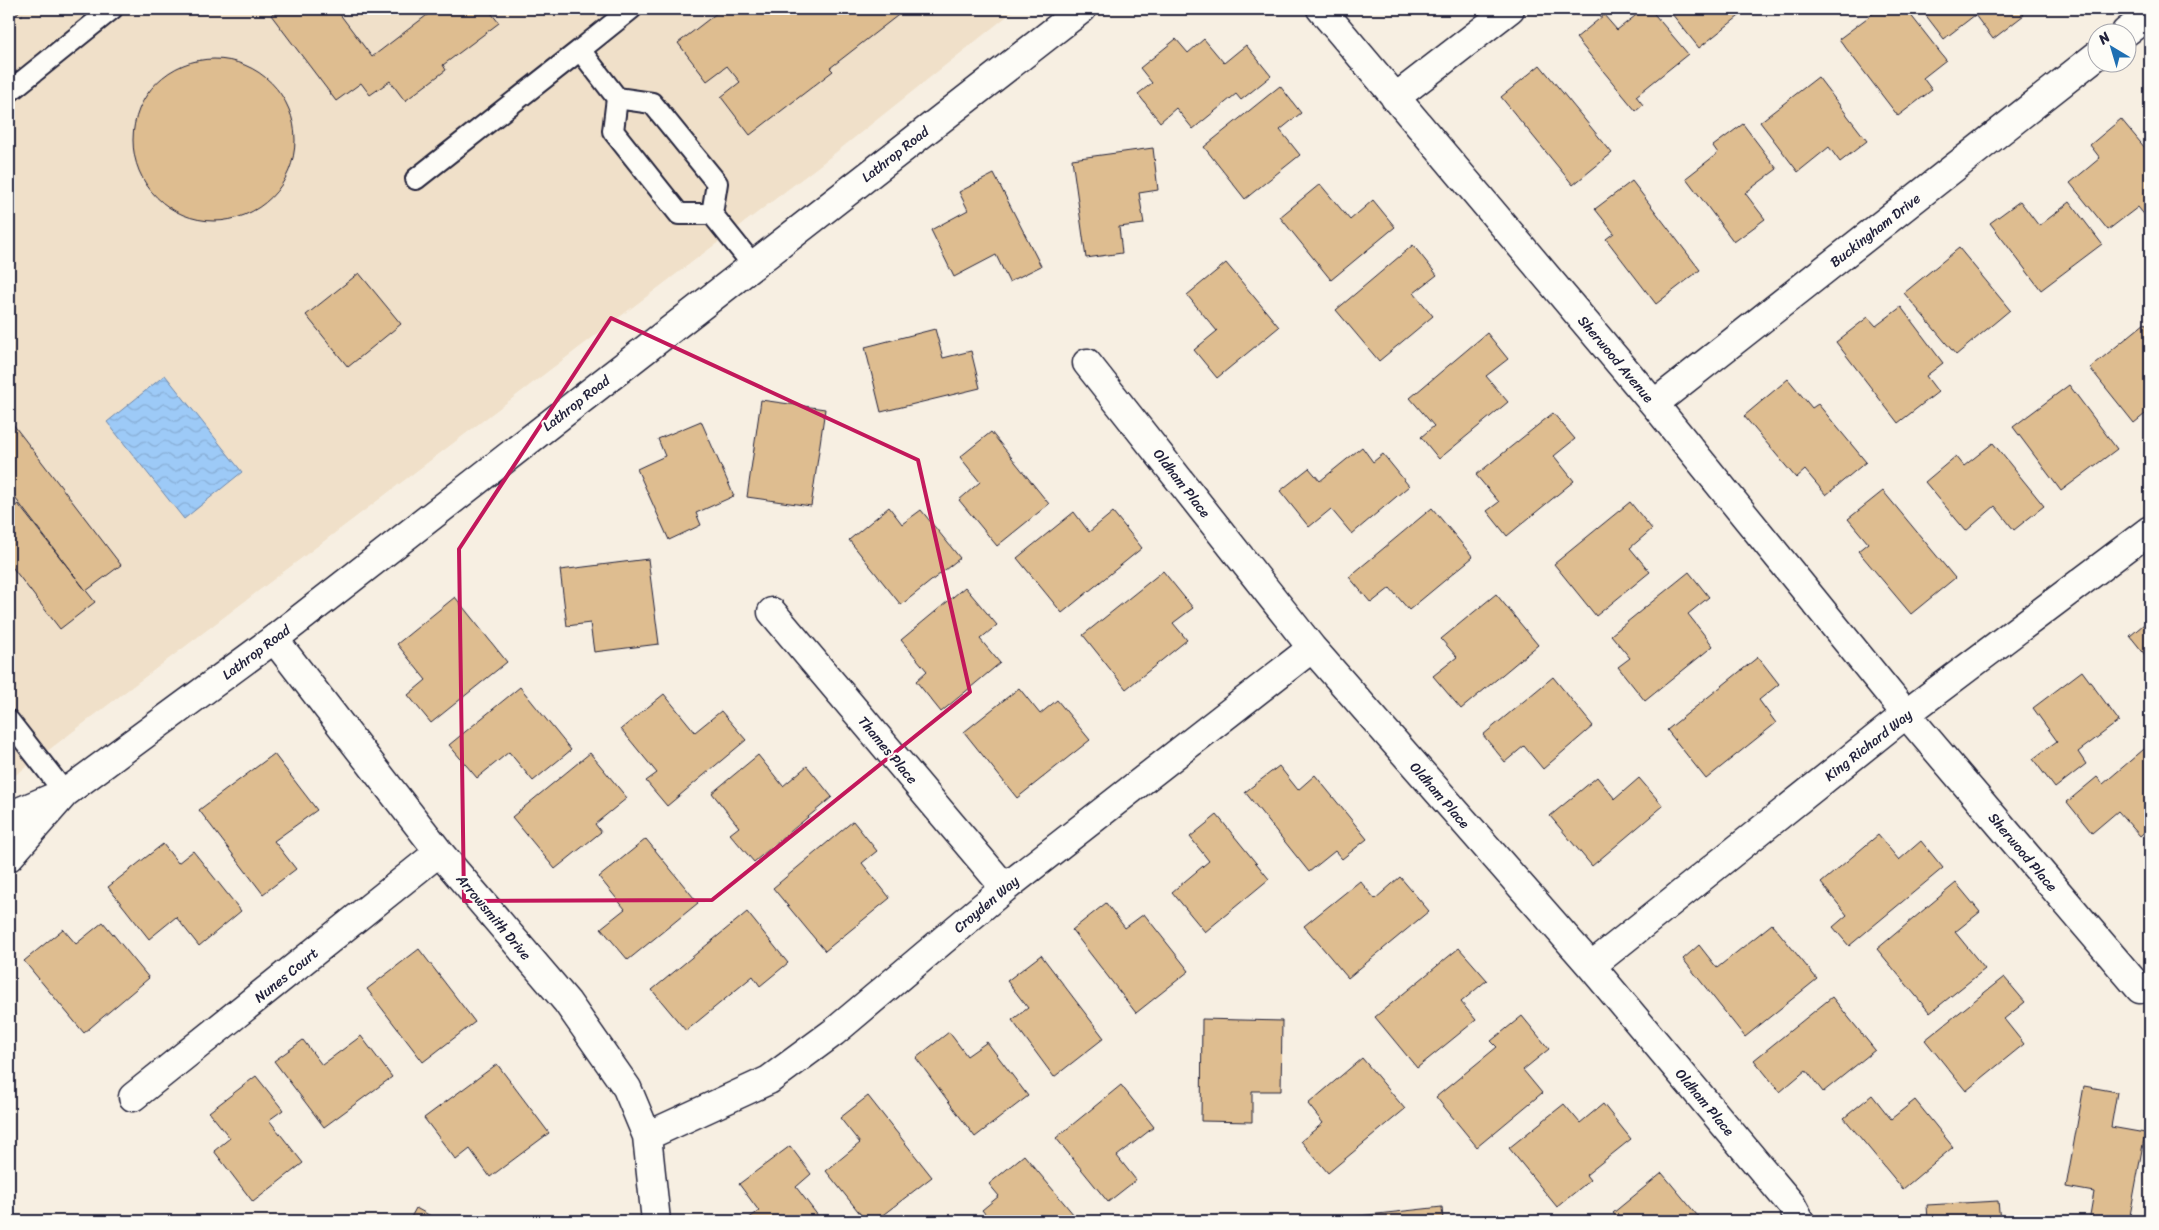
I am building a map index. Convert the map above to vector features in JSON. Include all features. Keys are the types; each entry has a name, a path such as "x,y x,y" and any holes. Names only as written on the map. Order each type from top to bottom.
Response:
{"street":[{"name":"Lathrop Road","path":"9,858 65,793 274,639 1082,9"},
{"name":"Sherwood Avenue","path":"1321,9 1654,404 1906,714"},
{"path":"1395,98 1510,9"},
{"path":"2136,24 2150,14"},
{"name":"Buckingham Drive","path":"1654,404 2086,64"},
{"name":"Oldham Place","path":"1087,363 1312,648 1591,966 1791,1204 1800,1221"},
{"name":"King Richard Way","path":"1591,966 1906,714 2150,530"},
{"name":"Thames Place","path":"772,612 1005,888"},
{"name":"Arrowsmith Drive","path":"274,639 439,852 566,1002 627,1088 647,1136 656,1221"},
{"name":"Croyden Way","path":"647,1136 769,1080 834,1032 1005,888 1312,648"},
{"name":"Sherwood Place","path":"1906,714 2140,989"},
{"name":"Lathrop Road","path":"9,816 65,793"},
{"name":"Nunes Court","path":"133,1097 439,852"}],"lane":[{"path":"9,92 112,9"},
{"path":"416,179 630,9"},
{"path":"580,50 617,98 652,103 717,183 712,214 753,265"},
{"path":"617,98 613,131 679,214 712,214"},
{"path":"9,721 65,793"}],"path":[{"path":"15,9 22,16"}],"highlighted area":[{"path":"611,318 918,460 970,692 712,900 464,901 459,549"}],"shaded area":[{"path":"9,9 1016,9 820,165 9,780"}],"water":[{"path":"165,375 242,472 184,519 107,422"}],"building":[{"path":"279,9 336,9 372,57 435,9 488,9 499,23 443,65 446,70 405,101 390,81 370,95 361,83 336,101 271,15"},
{"path":"722,9 906,9 830,68 833,71 750,135 721,97 740,82 727,66 707,81 678,43"},
{"path":"1644,9 1650,9 1688,54 1636,96 1643,105 1636,111 1576,38 1604,15 1617,30"},
{"path":"1668,9 1748,9 1699,48"},
{"path":"1879,9 1906,9 1946,60 1923,78 1932,90 1898,116 1839,39"},
{"path":"1921,9 2019,9 2024,15 1993,39 1975,15 1944,39"},
{"path":"1176,39 1188,53 1204,39 1224,63 1246,45 1271,76 1241,100 1236,94 1193,129 1176,108 1160,122 1138,94 1152,83 1140,68"},
{"path":"222,59 238,62 252,68 266,77 277,88 292,116 295,140 294,156 286,178 277,192 266,203 238,218 206,221 190,218 176,212 162,203 151,192 136,164 133,132 136,116 142,102 151,88 162,77 190,62"},
{"path":"1540,65 1612,153 1573,185 1501,97"},
{"path":"1818,77 1867,141 1840,162 1829,147 1798,172 1760,122"},
{"path":"1280,86 1301,113 1280,130 1300,155 1245,199 1204,147"},
{"path":"2121,119 2150,154 2150,216 2147,218 2138,207 2108,230 2070,183 2100,158 2090,145"},
{"path":"1743,124 1777,169 1745,193 1765,219 1734,242 1686,178 1718,153 1713,146"},
{"path":"1153,148 1158,190 1139,193 1144,224 1119,227 1122,253 1086,258 1072,159"},
{"path":"994,174 1041,266 1009,282 996,255 954,277 931,230 968,210 959,192"},
{"path":"1632,181 1700,270 1656,304 1606,239 1614,233 1595,209"},
{"path":"1320,184 1350,220 1373,200 1395,227 1331,280 1280,217"},
{"path":"2020,201 2039,226 2070,202 2102,244 2041,290 1990,223"},
{"path":"1413,245 1437,275 1414,293 1433,316 1379,361 1336,310"},
{"path":"1959,248 2010,310 1956,355 1904,293"},
{"path":"1226,263 1279,327 1217,378 1194,350 1217,331 1187,295"},
{"path":"359,273 401,324 348,367 306,315"},
{"path":"1901,307 1943,363 1926,376 1938,392 1898,423 1836,342 1868,317 1876,326"},
{"path":"2145,323 2150,330 2150,410 2134,423 2090,368"},
{"path":"935,329 943,358 971,351 980,388 881,412 865,347"},
{"path":"1487,333 1508,359 1486,376 1508,402 1439,459 1421,437 1434,426 1410,398"},
{"path":"1788,379 1812,408 1818,404 1866,462 1826,495 1805,470 1796,478 1744,416"},
{"path":"2069,385 2117,449 2061,491 2013,427"},
{"path":"761,400 825,409 811,506 747,497"},
{"path":"1553,413 1575,439 1554,456 1574,481 1507,536 1487,511 1499,502 1476,475"},
{"path":"9,419 121,565 86,591 9,490"},
{"path":"701,421 734,496 696,513 701,525 669,540 637,469 665,456 658,439"},
{"path":"991,432 1049,504 997,546 959,500 980,482 960,457"},
{"path":"1993,443 2044,506 2014,530 1995,506 1966,531 1925,482 1956,456 1964,466"},
{"path":"1362,447 1373,462 1383,454 1409,486 1352,534 1331,509 1309,527 1280,491 1309,468 1320,481"},
{"path":"1883,491 1955,578 1911,614 1858,551 1868,543 1848,519"},
{"path":"1630,502 1652,529 1630,548 1650,572 1596,616 1554,564"},
{"path":"18,504 95,602 60,629 9,563 9,511"},
{"path":"889,507 902,524 921,510 960,558 901,605 849,540"},
{"path":"1432,508 1473,557 1409,610 1390,588 1371,603 1349,577"},
{"path":"1074,512 1089,532 1113,512 1142,548 1062,613 1017,558"},
{"path":"648,559 659,644 594,652 590,623 567,626 560,570"},
{"path":"1163,571 1193,608 1173,623 1187,640 1126,689 1083,635"},
{"path":"1689,572 1709,597 1688,614 1713,646 1645,701 1618,667 1630,658 1611,635"},
{"path":"965,587 997,625 980,639 1000,663 941,712 916,681 927,671 901,640"},
{"path":"1496,594 1538,645 1461,709 1433,676 1457,657 1441,639"},
{"path":"455,597 507,662 431,723 408,695 426,680 397,644"},
{"path":"2150,619 2150,661 2130,636"},
{"path":"1758,657 1779,684 1759,700 1776,723 1706,779 1667,730"},
{"path":"2082,671 2119,721 2078,752 2086,764 2055,788 2033,759 2057,741 2033,708"},
{"path":"1553,677 1593,726 1543,769 1524,746 1505,762 1483,735"},
{"path":"520,687 571,750 533,781 509,752 477,778 449,745"},
{"path":"1019,688 1040,714 1057,700 1090,740 1017,798 964,732"},
{"path":"664,694 695,732 721,711 746,740 667,806 646,781 657,773 621,729"},
{"path":"2150,744 2150,827 2140,836 2118,811 2092,833 2067,802 2097,777 2103,784"},
{"path":"590,753 627,798 595,824 601,832 555,869 512,817"},
{"path":"274,754 317,810 274,841 296,869 263,894 199,810"},
{"path":"758,755 783,786 807,766 832,797 754,862 730,834 739,827 712,793"},
{"path":"1279,766 1298,790 1315,775 1367,839 1342,859 1335,851 1309,872 1245,792"},
{"path":"1597,777 1615,799 1639,778 1663,806 1592,866 1550,816"},
{"path":"1217,815 1269,879 1205,932 1172,892 1209,861 1190,837"},
{"path":"853,821 877,851 862,863 890,898 825,951 773,888"},
{"path":"1878,835 1899,860 1921,841 1943,868 1849,946 1833,927 1847,915 1821,883"},
{"path":"646,839 698,903 628,960 601,928 625,909 599,877"},
{"path":"163,844 178,863 193,851 241,911 199,946 176,917 149,939 108,887"},
{"path":"1400,877 1429,911 1348,978 1304,926 1360,881 1375,899"},
{"path":"1956,883 1980,912 1955,932 1985,969 1930,1013 1877,949"},
{"path":"1106,903 1125,928 1144,914 1189,971 1136,1013 1072,930"},
{"path":"747,912 788,963 760,986 753,976 686,1031 652,990"},
{"path":"103,922 149,978 84,1033 24,961 63,929 76,944"},
{"path":"1772,924 1817,979 1745,1037 1683,959 1699,945 1717,968"},
{"path":"1459,948 1487,980 1461,1002 1476,1020 1417,1068 1375,1017"},
{"path":"419,949 475,1022 423,1062 367,989"},
{"path":"1041,955 1104,1038 1054,1077 1012,1020 1028,1008 1007,981"},
{"path":"2004,977 2025,1002 2004,1019 2024,1044 1966,1091 1925,1040"},
{"path":"1832,997 1875,1050 1823,1092 1806,1070 1780,1092 1754,1060"},
{"path":"1522,1016 1549,1049 1523,1070 1542,1093 1477,1147 1436,1097 1497,1047 1491,1041"},
{"path":"1202,1019 1282,1021 1281,1091 1252,1091 1252,1122 1201,1121"},
{"path":"949,1032 967,1056 987,1042 1028,1096 975,1137 916,1058"},
{"path":"361,1036 392,1077 324,1127 274,1061 303,1040 322,1065"},
{"path":"1362,1058 1405,1109 1328,1173 1301,1141 1323,1123 1308,1104"},
{"path":"497,1064 549,1133 490,1177 470,1149 456,1160 424,1118"},
{"path":"256,1076 283,1110 269,1120 303,1163 253,1202 214,1151 230,1138 209,1112"},
{"path":"1121,1085 1154,1127 1117,1156 1136,1180 1108,1202 1056,1138"},
{"path":"2084,1086 2117,1092 2111,1127 2145,1133 2129,1221 2089,1221 2094,1192 2066,1187"},
{"path":"1872,1095 1891,1119 1915,1100 1953,1147 1903,1189 1844,1118"},
{"path":"868,1096 932,1177 875,1221 866,1221 826,1171 860,1143 840,1118"},
{"path":"1564,1104 1580,1123 1603,1104 1631,1139 1586,1175 1590,1180 1557,1207 1509,1148"},
{"path":"790,1146 811,1174 796,1187 822,1221 745,1221 759,1211 739,1184"},
{"path":"1024,1155 1079,1221 991,1221 982,1210 999,1196 989,1184"},
{"path":"1662,1173 1702,1221 1620,1221 1613,1213"},
{"path":"1998,1201 2000,1221 1928,1221 1927,1205"},
{"path":"1442,1207 1443,1221 1341,1221 1340,1218"},
{"path":"416,1208 440,1221 409,1221"}]}
